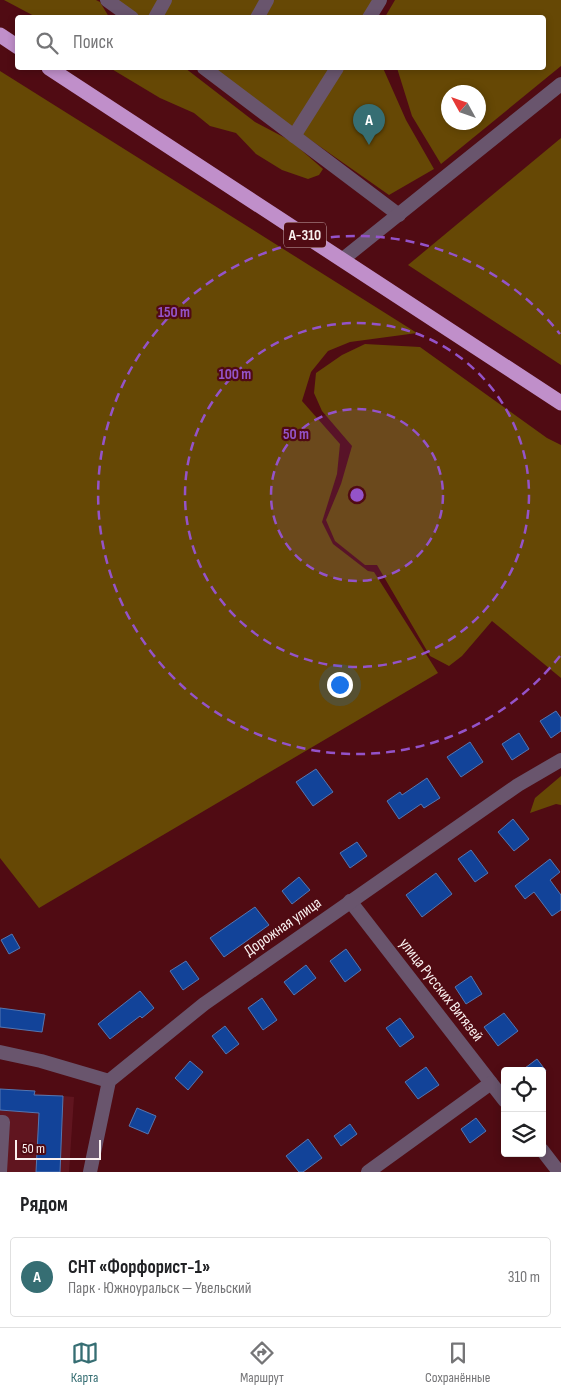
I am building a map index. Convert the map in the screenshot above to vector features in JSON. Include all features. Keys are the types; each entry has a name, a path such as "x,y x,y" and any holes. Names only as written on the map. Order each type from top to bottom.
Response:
{"highway":[{"path":"0,36 15,46"},
{"path":"0,42 15,47"},
{"name":"А-310","path":"52,70 561,403"}],"street":[{"path":"107,0 128,15"},
{"path":"157,15 165,0"},
{"path":"258,15 267,0"},
{"path":"371,15 380,0"},
{"path":"294,136 336,70"},
{"path":"224,73 294,136 399,215"},
{"path":"343,260 561,84"},
{"name":"Дорожная улица","path":"109,1081 204,1004 518,785 561,760"},
{"name":"улица Русских Витязей","path":"350,901 501,1096"},
{"path":"0,1052 42,1061 109,1081 90,1172"},
{"path":"368,1172 491,1083"},
{"path":"0,1122 3,1122 0,1172"},
{"path":"546,1155 559,1172"}],"shaded area":[{"path":"4,0 96,0 100,2 108,15 32,15"},
{"path":"113,0 374,0 366,15 134,15"},
{"path":"395,0 561,0 561,66 486,127 486,85 441,85 441,130 483,130 441,164 412,116 398,70 546,70 546,15 386,15"},
{"path":"113,70 188,70 255,122 291,141 323,169 319,175 308,179 282,170 256,154 236,133 210,126 194,113 160,98"},
{"path":"211,70 384,70 406,120 434,169 389,195"},
{"path":"0,71 417,333 350,342 328,351 311,372 302,401 340,444 337,474 322,522 333,544 368,571 374,572 438,673 39,908 0,858"},
{"path":"561,138 561,365 408,265"},
{"path":"365,344 420,347 547,438 561,445 561,678 492,621 462,656 449,666 430,656 377,565 365,565 335,541 326,520 341,484 352,446 322,411 314,393 316,373 342,355"},
{"path":"561,776 561,805 556,804 530,813 535,798"},
{"path":"0,1090 74,1097 69,1172 0,1172"}],"building":[{"path":"556,711 561,718 561,731 551,738 540,721"},
{"path":"519,733 529,749 512,760 502,744"},
{"path":"470,742 483,762 461,777 447,757"},
{"path":"316,769 333,792 313,806 296,782"},
{"path":"427,778 440,798 424,808 421,804 399,819 387,801 400,792 402,795"},
{"path":"513,819 529,839 514,851 498,832"},
{"path":"357,842 367,856 350,868 340,853"},
{"path":"471,850 488,873 475,882 458,859"},
{"path":"550,859 560,872 550,880 561,895 561,910 552,916 534,892 525,899 515,886"},
{"path":"436,873 452,894 422,917 406,895"},
{"path":"299,877 310,890 292,904 282,891"},
{"path":"255,907 269,925 224,957 210,938"},
{"path":"12,934 20,948 9,954 1,940"},
{"path":"346,949 361,970 345,982 330,961"},
{"path":"186,961 199,979 183,990 170,971"},
{"path":"306,965 316,978 294,995 284,982"},
{"path":"471,976 482,994 466,1004 455,987"},
{"path":"140,991 154,1008 142,1018 140,1016 110,1039 98,1024"},
{"path":"262,998 277,1020 263,1030 248,1008"},
{"path":"0,1008 45,1014 42,1032 0,1027"},
{"path":"504,1013 518,1031 498,1046 484,1027"},
{"path":"400,1018 414,1037 400,1047 386,1028"},
{"path":"225,1026 239,1044 226,1054 212,1036"},
{"path":"537,1059 543,1067 526,1067"},
{"path":"190,1061 203,1072 188,1090 175,1078"},
{"path":"426,1067 439,1085 418,1099 405,1082"},
{"path":"0,1089 35,1091 34,1095 63,1096 60,1172 36,1172 39,1113 0,1110"},
{"path":"137,1108 156,1116 148,1134 129,1126"},
{"path":"476,1118 486,1131 470,1143 461,1129"},
{"path":"350,1124 357,1134 341,1146 334,1136"},
{"path":"308,1139 322,1158 303,1172 299,1172 286,1156"}],"place":[{"name":"СНТ «Форфорист-1»","path":"369,145"}]}
